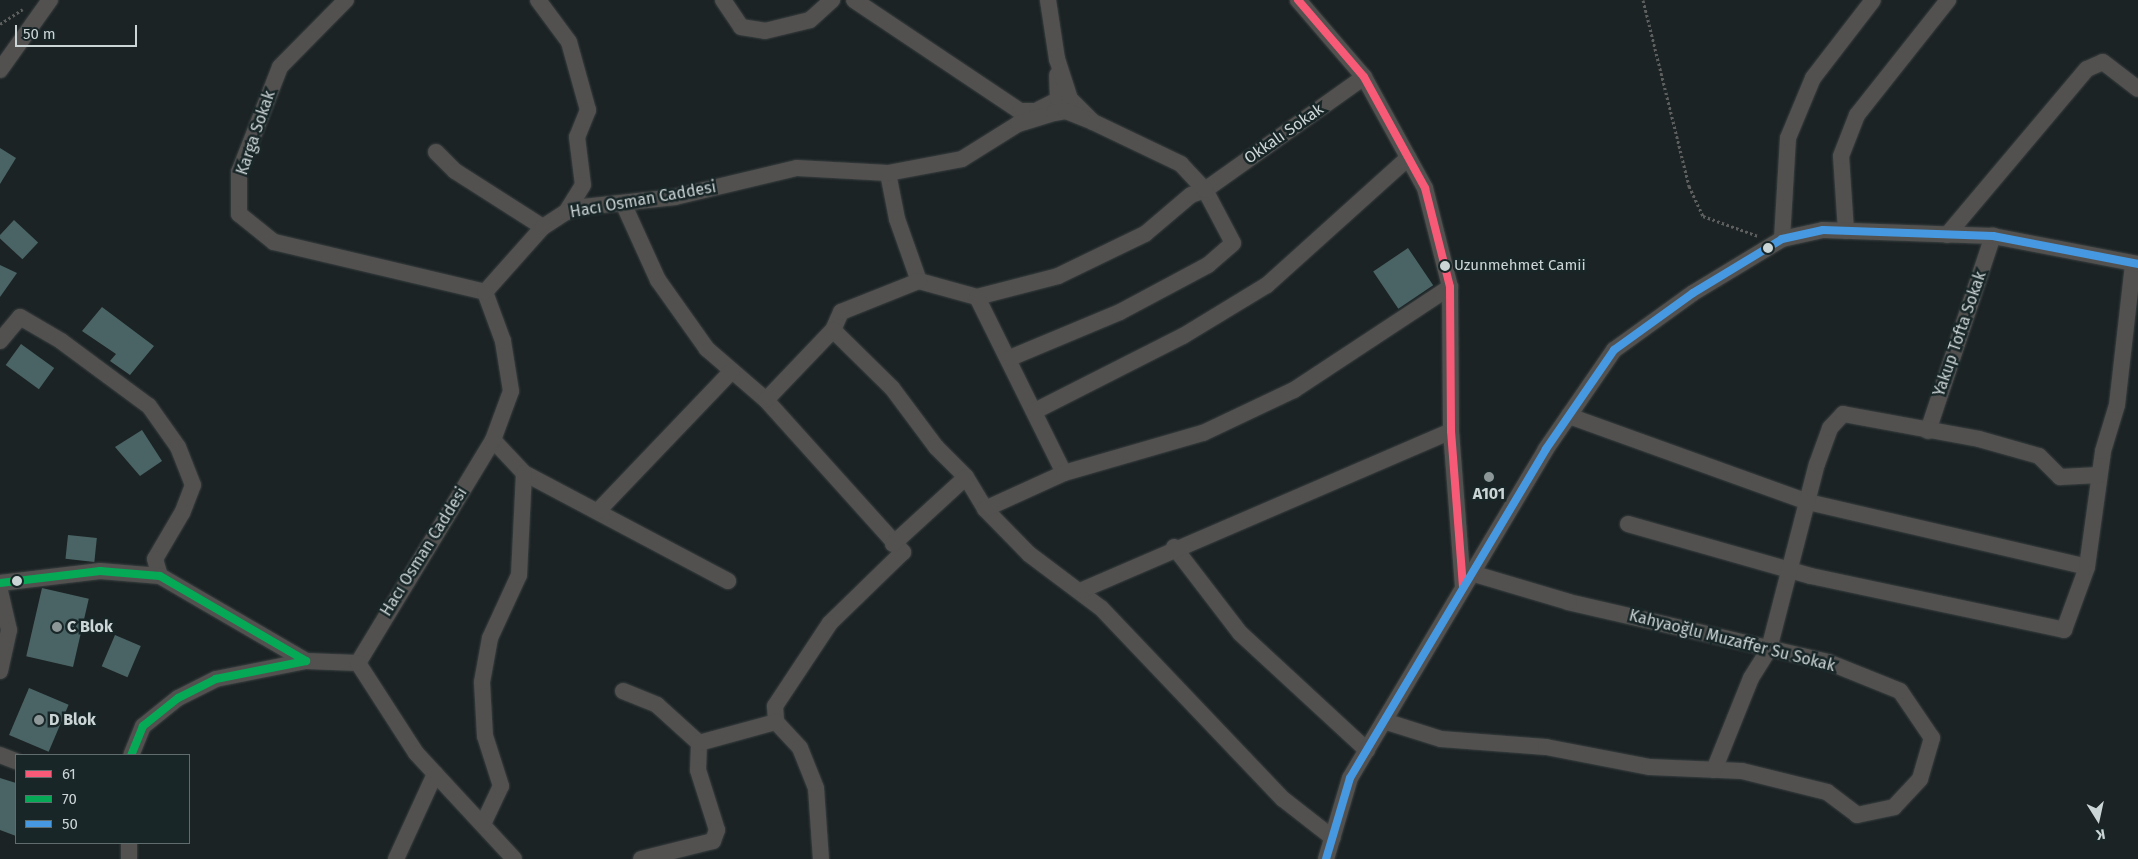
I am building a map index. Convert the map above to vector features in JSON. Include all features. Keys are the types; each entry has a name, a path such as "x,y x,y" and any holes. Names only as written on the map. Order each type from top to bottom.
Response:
{"street":[{"path":"0,70 50,0"},
{"name":"Karga Sokak","path":"346,0 280,67 239,172 239,214 274,242 485,292"},
{"path":"538,0 569,42 588,110 577,137 583,185 566,212"},
{"path":"723,0 741,26 765,31 810,20 832,0"},
{"path":"854,0 1019,118"},
{"path":"1010,358 1120,312 1208,265 1233,243 1205,190 1181,164 1093,122 1065,103 1049,0"},
{"path":"1298,0 1364,77 1426,188 1450,287 1451,431 1467,580"},
{"path":"1782,239 1788,138 1813,78 1873,0"},
{"path":"1846,231 1841,156 1857,115 1948,0"},
{"path":"1947,235 2087,69 2103,62 2138,90"},
{"name":"Okkalı Sokak","path":"1205,190 1364,77"},
{"name":"Hacı Osman Caddesi","path":"358,662 493,440 511,391 503,341 485,292 544,227 566,212 675,197 798,168 888,173 962,159 1019,118 1065,103"},
{"path":"436,152 455,171 544,227"},
{"path":"1035,411 1183,336 1267,284 1408,158"},
{"path":"888,173 897,219 919,281"},
{"path":"766,400 833,330 841,312 919,281 977,297 1058,276 1145,234 1191,195 1205,190"},
{"path":"623,203 658,280 707,350 766,400 902,552 835,618 796,670 775,706 776,722 800,748 816,788 821,859"},
{"path":"1326,859 1350,778 1467,580 1569,416 1614,350 1693,293 1782,239 1823,230 1993,236 2135,264 2117,405 2099,475 2087,566 2064,630 1790,570 1628,524"},
{"name":"Yakup Tofta Sokak","path":"1928,431 1993,236"},
{"path":"986,509 1064,473 1203,432 1294,390 1450,287"},
{"path":"977,297 1010,358 1064,473"},
{"path":"0,341 20,317 61,341 149,406 178,447 193,485 182,513 155,559 160,576"},
{"path":"833,330 892,388 936,446 966,477 986,509 1029,554 1101,608 1283,799 1333,838"},
{"path":"598,511 732,371"},
{"path":"1714,770 1751,678 1770,649 1808,502 1830,428 1843,414 2039,456 2060,477 2099,475"},
{"path":"1569,416 1808,502 2087,566"},
{"path":"1080,591 1174,547 1451,431"},
{"path":"493,440 524,473 728,581"},
{"path":"483,824 502,786 485,736 482,682 490,638 519,575 524,473"},
{"path":"894,543 966,477"},
{"path":"1174,547 1240,633 1367,750"},
{"path":"0,583 100,571 160,576 306,661"},
{"name":"Kahyaoğlu Muzaffer Su Sokak","path":"1384,721 1441,739 1546,747 1650,767 1742,771 1827,792 1858,815 1894,807 1920,779 1932,738 1900,691 1828,662 1467,580"},
{"path":"0,591 9,630 0,672"},
{"path":"131,754 143,726 178,698 216,679 306,661 358,662 416,753 514,859"},
{"path":"623,692 656,705 699,743"},
{"path":"699,743 776,722"},
{"path":"641,859 713,840 717,830 698,770 699,743"},
{"path":"0,755 15,761"},
{"path":"396,859 435,774"},
{"path":"129,844 129,859"}],"path":[{"path":"1643,0 1689,186 1703,216 1761,237"}],"building":[{"path":"0,148 16,158 0,184"},
{"path":"14,220 38,243 22,259 0,238 0,235"},
{"name":"Uzunmehmet Camii","path":"1408,248 1433,285 1398,309 1373,271"},
{"path":"0,265 17,273 0,297"},
{"path":"102,307 154,346 130,375 110,361 116,354 82,331"},
{"path":"21,344 54,368 39,389 6,365"},
{"path":"142,430 162,461 140,476 115,447"},
{"path":"68,535 97,538 94,562 65,559"},
{"name":"C Blok","path":"42,588 89,599 73,667 26,656"},
{"path":"115,635 141,646 127,677 102,666"},
{"name":"D Blok","path":"29,688 69,705 49,752 9,735"},
{"path":"0,778 15,783 15,836 0,830"}],"transit line":[{"name":"61","path":"1298,0 1364,77 1425,188 1450,287 1451,431 1463,586"},
{"name":"50","path":"1326,859 1350,778 1546,449 1614,350 1693,293 1782,239 1823,230 1993,236 2138,264"},
{"name":"70","path":"0,583 100,571 160,576 306,661 216,679 178,698 143,726 131,754"}],"place":[{"name":"Uzunmehmet Camii","path":"1445,266"},
{"name":"A101","path":"1489,477"},
{"name":"C Blok","path":"57,627"},
{"name":"D Blok","path":"39,720"}]}
